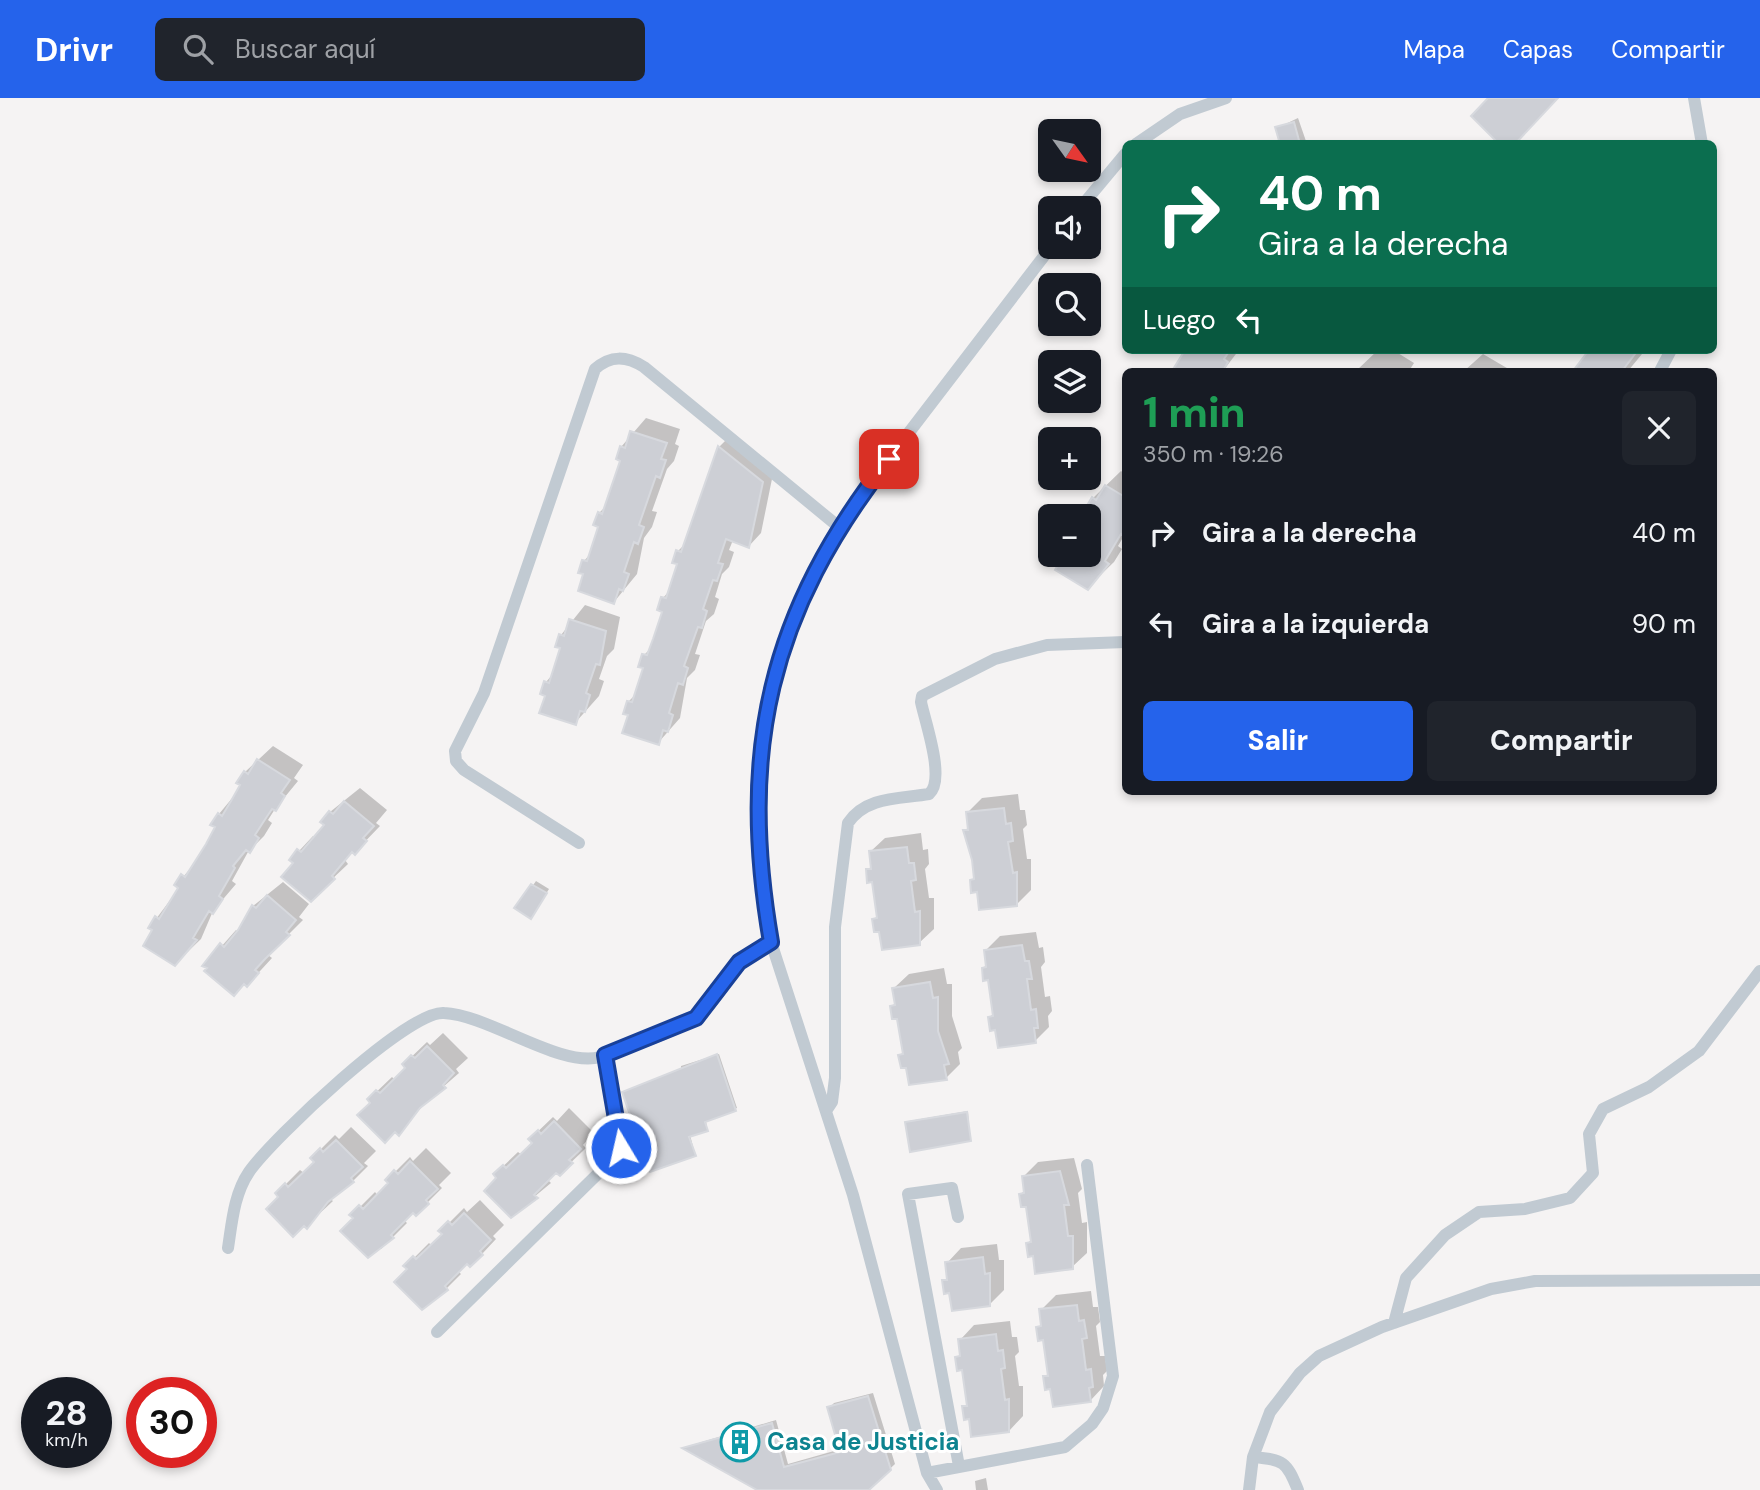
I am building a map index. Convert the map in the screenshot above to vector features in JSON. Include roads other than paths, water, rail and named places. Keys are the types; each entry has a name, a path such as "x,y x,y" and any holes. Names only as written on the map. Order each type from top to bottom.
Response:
{"street":[{"path":"1142,140 1180,114 1226,98"},
{"path":"1694,98 1701,140"},
{"path":"1090,196 1122,158"},
{"path":"937,1490 927,1473 853,1195 779,973 771,942 762,876 758,800 766,721 785,638 809,580 839,527 1042,259"},
{"path":"579,843 464,770 456,761 455,751 484,693 595,369 617,358 631,360 644,367 839,527"},
{"path":"825,1111 831,1105 835,1078 835,927 848,824 855,813 868,805 929,794 934,789 937,774 921,702 922,696 995,659 1047,645 1122,642"},
{"path":"228,1248 237,1195 260,1159 387,1041 426,1015 446,1013 470,1017 575,1057 591,1059 696,1018 739,962 771,942"},
{"path":"1394,1323 1406,1278 1445,1235 1479,1212 1525,1209 1570,1198 1593,1173 1589,1134 1604,1109 1648,1087 1699,1051 1760,971"},
{"path":"437,1332 619,1153 621,1141 605,1055"},
{"path":"927,1473 1065,1447 1091,1424 1109,1398 1113,1376 1087,1165"},
{"path":"958,1217 952,1188 908,1194 959,1466"},
{"path":"1249,1490 1253,1457 1270,1412 1300,1373 1319,1356 1394,1323 1491,1289 1535,1281 1760,1280"},
{"path":"1253,1457 1282,1462 1289,1468 1298,1490"}],"place":[{"name":"Casa de Justicia","path":"740,1442"}]}
